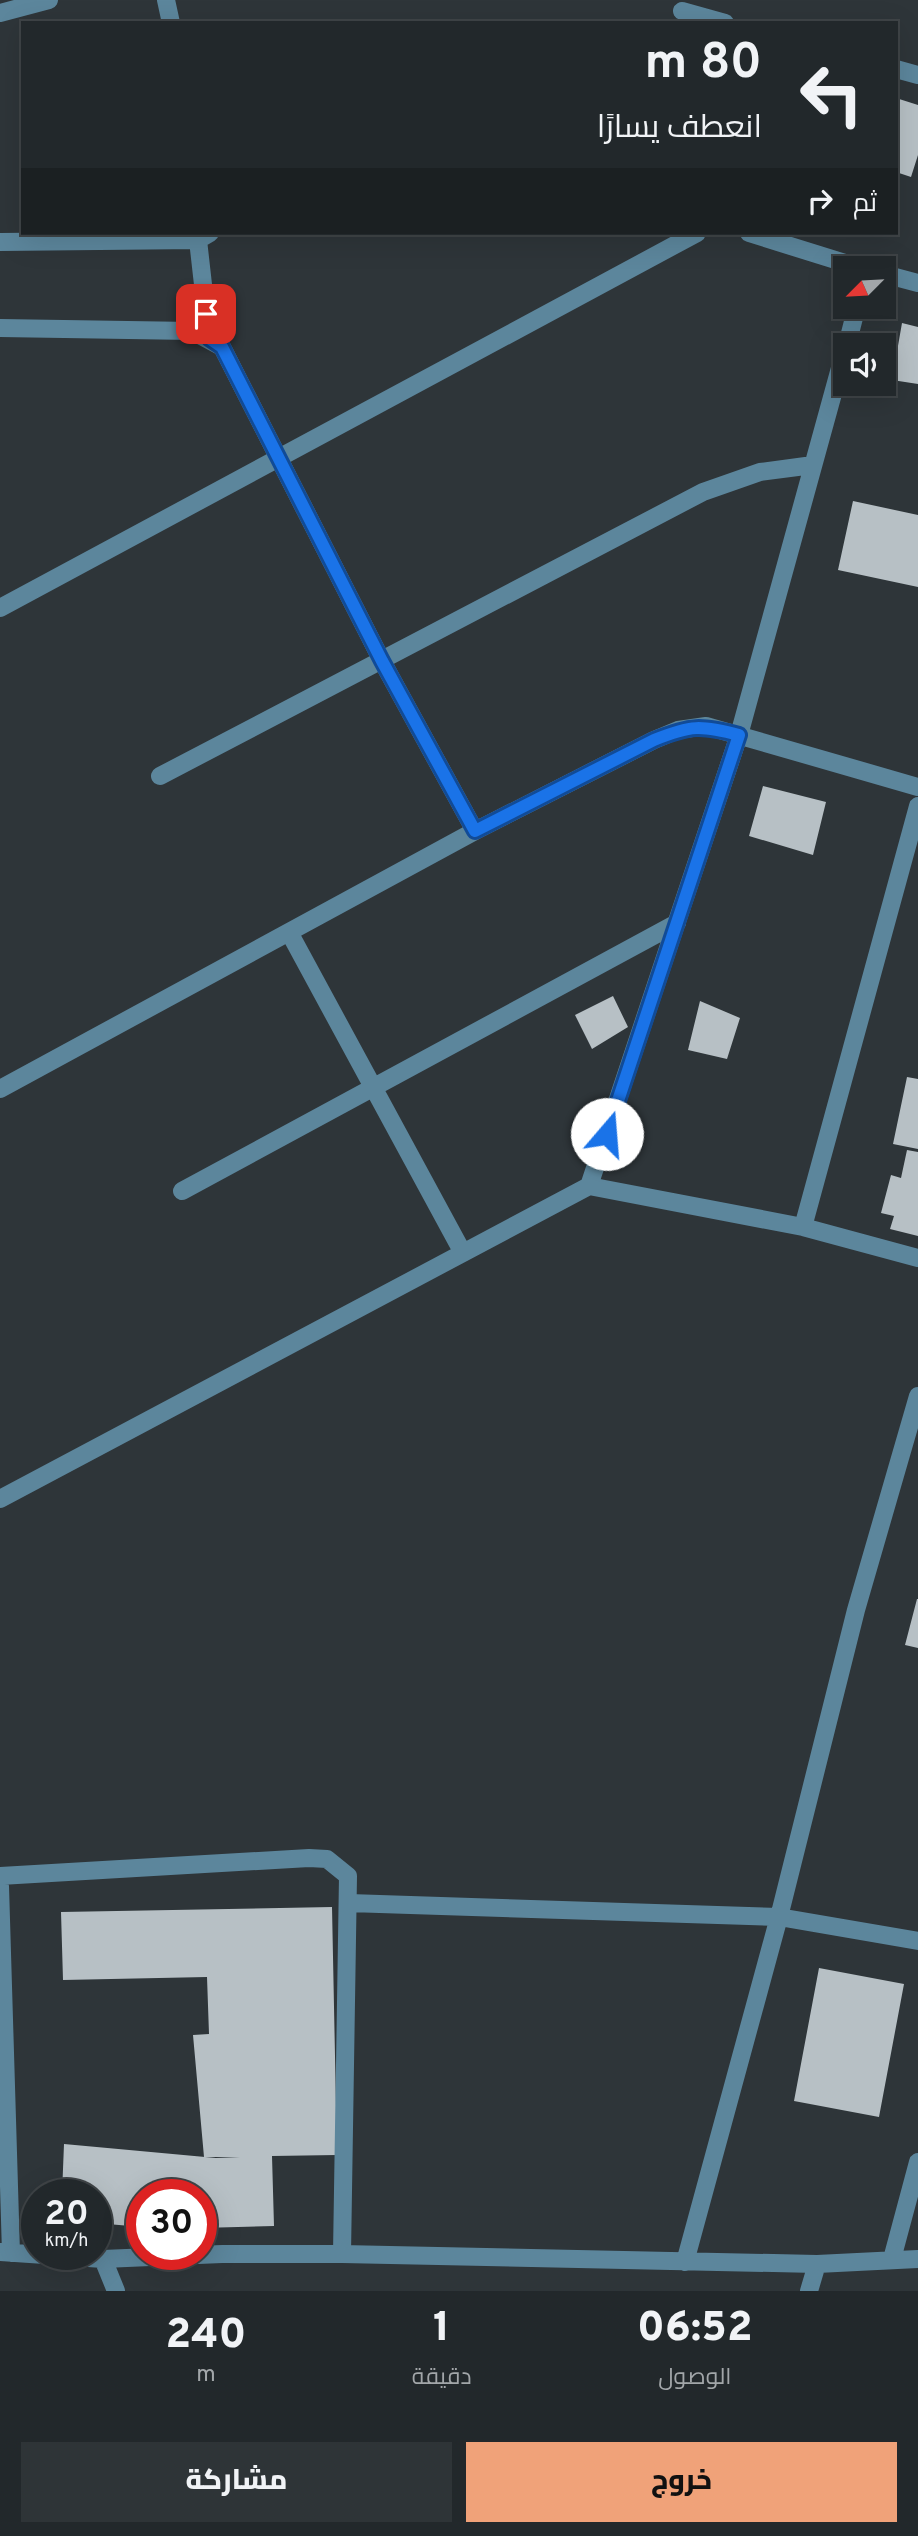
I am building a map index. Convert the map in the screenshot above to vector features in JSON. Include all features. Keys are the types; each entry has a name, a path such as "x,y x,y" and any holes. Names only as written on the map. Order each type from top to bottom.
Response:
{"street":[{"path":"0,13 49,0"},
{"path":"166,0 171,21"},
{"path":"682,11 718,21"},
{"path":"898,70 918,75"},
{"path":"0,608 693,235"},
{"path":"755,235 833,259"},
{"path":"0,242 204,236 209,338"},
{"path":"896,277 918,283"},
{"path":"0,328 192,331 222,347 382,661 475,831"},
{"path":"589,1186 739,735 833,393"},
{"path":"160,776 703,492 760,471 813,465"},
{"path":"0,1089 475,831 678,730 706,726 918,787"},
{"path":"803,1227 918,806"},
{"path":"182,1191 677,923"},
{"path":"289,932 463,1253"},
{"path":"0,1499 589,1186 803,1227 918,1258"},
{"path":"685,2262 779,1917 856,1610 918,1396"},
{"path":"0,1876 309,1857 327,1859 348,1876 342,2254"},
{"path":"0,1886 6,2253"},
{"path":"348,1903 779,1917 918,1941"},
{"path":"892,2259 918,2162"},
{"path":"112,2259 222,2254 342,2254 817,2264 918,2259"},
{"path":"809,2291 817,2264"},
{"path":"107,2270 116,2291"}],"building":[{"path":"898,99 918,105 918,155 911,177 898,173"},
{"path":"902,323 918,327 918,384 896,381 896,357"},
{"path":"853,501 918,515 918,587 838,570"},
{"path":"763,786 826,802 813,855 749,836"},
{"path":"613,996 628,1027 592,1049 575,1015"},
{"path":"700,1001 740,1018 727,1059 688,1050"},
{"path":"907,1077 918,1079 918,1149 893,1144"},
{"path":"907,1150 918,1152 918,1236 890,1229 894,1216 881,1213 891,1175 901,1178"},
{"path":"918,1599 918,1648 905,1645"},
{"path":"332,1907 337,2155 272,2156 274,2226 217,2228 217,2179 126,2179 126,2226 112,2224 112,2179 63,2179 64,2144 204,2157 193,2035 209,2034 207,1977 63,1980 61,1912"},
{"path":"819,1968 904,1984 879,2117 794,2101"}],"route":[{"path":"206,314 209,338 222,347 382,661 475,831 678,730 706,726 739,735 607,1134"}]}
